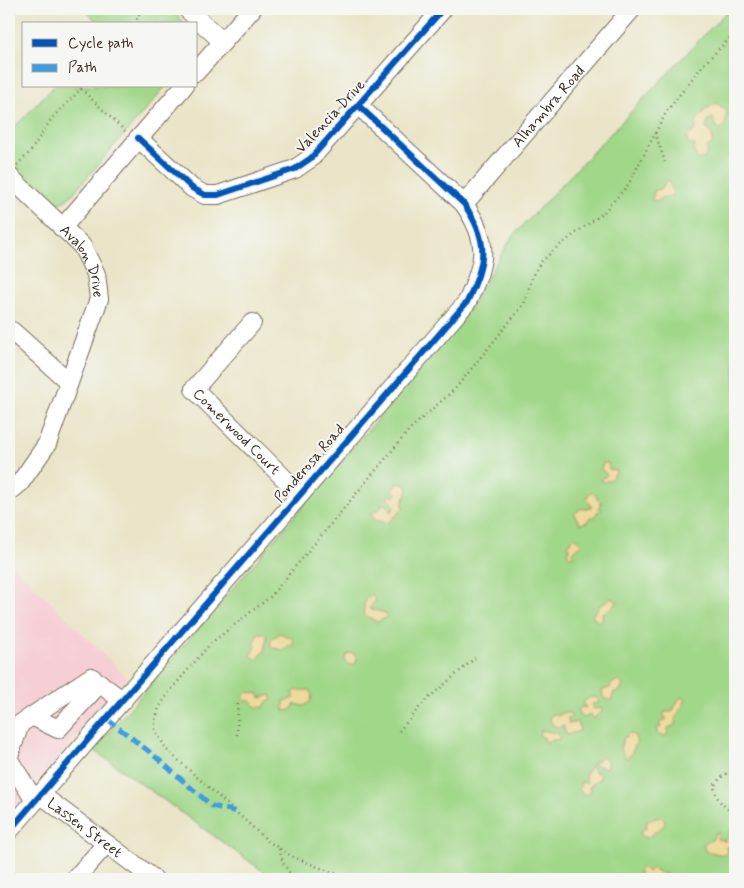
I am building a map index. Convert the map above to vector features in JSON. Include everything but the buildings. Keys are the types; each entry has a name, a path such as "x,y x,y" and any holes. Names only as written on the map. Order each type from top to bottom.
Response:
{"street":[{"path":"187,9 223,42"},
{"path":"198,70 252,9"},
{"name":"Valencia Drive","path":"138,138 192,188 206,195 218,195 295,169 312,158 443,9"},
{"name":"Alhambra Road","path":"464,204 632,9"},
{"name":"Avalon Drive","path":"9,492 20,483 47,444 98,299 96,274 82,246 62,228 182,88"},
{"name":"Ponderosa Road","path":"9,831 467,302 480,275 484,247 476,222 464,204 359,106"},
{"path":"12,171 62,228"},
{"name":"Comerwood Court","path":"252,323 194,389 299,494"},
{"path":"12,331 68,381"},
{"path":"9,756 20,724 91,677 123,700"},
{"path":"32,716 58,729 100,683"},
{"path":"9,760 38,798"},
{"name":"Lassen Street","path":"38,798 154,879"},
{"path":"75,879 106,844"}],"path":[{"path":"136,22 141,9"},
{"path":"365,879 345,876 324,869 291,856 268,841 168,750 156,730 155,720 160,708 169,692 210,644 270,597 411,428 455,389 524,304 540,263 556,248 603,213 628,185 667,111 703,65 735,33"},
{"path":"12,171 30,152 52,118 82,88 127,133 138,138"},
{"path":"655,131 665,162"},
{"path":"399,731 423,704 475,658"},
{"path":"237,735 238,700"},
{"path":"735,768 720,778 714,786 715,796 723,806 735,814"},
{"path":"279,848 283,863 294,879"}],"shaded area":[{"path":"9,562 127,677 9,814"}],"green space":[{"path":"92,9 170,9 184,22 97,22 88,13"},
{"path":"729,9 735,9 735,879 274,879 94,750 460,323 512,237"},
{"path":"52,88 164,88 70,197 63,202 50,200 9,158 9,133"}],"sand":[{"path":"716,103 727,111 725,126 720,129 715,125 713,118 708,120 706,128 712,135 712,144 707,147 707,153 703,159 697,159 693,149 695,145 688,145 687,137 696,129 695,123 705,110"},
{"path":"669,180 673,192 671,196 662,197 658,202 652,200 654,191 662,188 665,182"},
{"path":"603,463 608,463 609,469 617,471 611,479 604,482 600,480 607,475 601,469"},
{"path":"396,483 407,485 408,491 403,501 403,509 388,523 375,520 371,514 381,508 381,504 387,505 390,512 394,509 392,502 387,498 390,495 394,497 397,495 393,490"},
{"path":"591,492 597,495 597,499 603,504 599,505 598,508 602,508 601,511 597,512 595,517 590,517 587,522 580,524 574,514 580,509 592,507 586,498"},
{"path":"573,538 580,540 581,545 573,552 573,556 570,556 567,553 570,548 568,545"},
{"path":"371,594 376,600 369,609 385,613 387,617 377,622 363,614 365,600"},
{"path":"611,598 618,602 608,611 602,613 603,618 598,622 592,616 599,606"},
{"path":"258,633 265,633 267,636 265,650 257,660 250,655 256,648 254,641"},
{"path":"280,633 293,639 293,648 290,645 283,650 270,647 271,639"},
{"path":"349,653 353,653 357,659 353,665 349,665 345,661 345,657"},
{"path":"619,680 623,685 620,691 614,692 611,701 603,698 602,690 610,688 611,684"},
{"path":"297,690 309,690 312,695 311,701 304,706 295,704 291,710 284,711 284,701 295,698 293,693"},
{"path":"248,692 259,694 260,698 271,695 272,700 267,702 263,708 259,706 257,708 251,701 245,701 243,696"},
{"path":"590,697 598,698 599,703 592,704 591,706 594,709 601,708 602,712 594,718 589,715 585,718 579,715 578,712 580,707 586,708 583,702"},
{"path":"682,697 686,699 675,719 675,725 668,728 667,736 660,736 657,733 657,728 661,727 659,723 667,719 664,717 664,712 672,712"},
{"path":"561,713 569,713 572,716 568,718 569,724 578,722 580,731 566,735 563,725 559,728 552,724 549,717 554,714 559,716"},
{"path":"541,730 558,733 560,739 545,742 544,738 539,735"},
{"path":"629,733 635,736 637,742 630,756 626,758 620,749 623,739"},
{"path":"603,756 608,762 606,768 592,764"},
{"path":"591,766 595,772 600,773 600,778 589,787 590,792 585,795 579,790 581,782 587,783 585,775"},
{"path":"660,817 664,819 665,825 648,837 642,837 640,832 646,828 647,821"},
{"path":"731,830 734,830 735,848 726,847 727,852 724,855 705,851 703,844 713,839 715,833 719,833 717,839 726,841"},
{"path":"642,867 648,872 652,868 662,874 666,873 669,879 643,879 638,871"}],"marked path":[{"path":"107,719 151,753 212,806 237,812"}],"cycle path":[{"path":"138,138 192,188 205,195 218,195 295,169 311,158 443,9"},
{"path":"9,831 467,302 478,275 482,252 478,230 472,217 464,204 359,106"}]}
